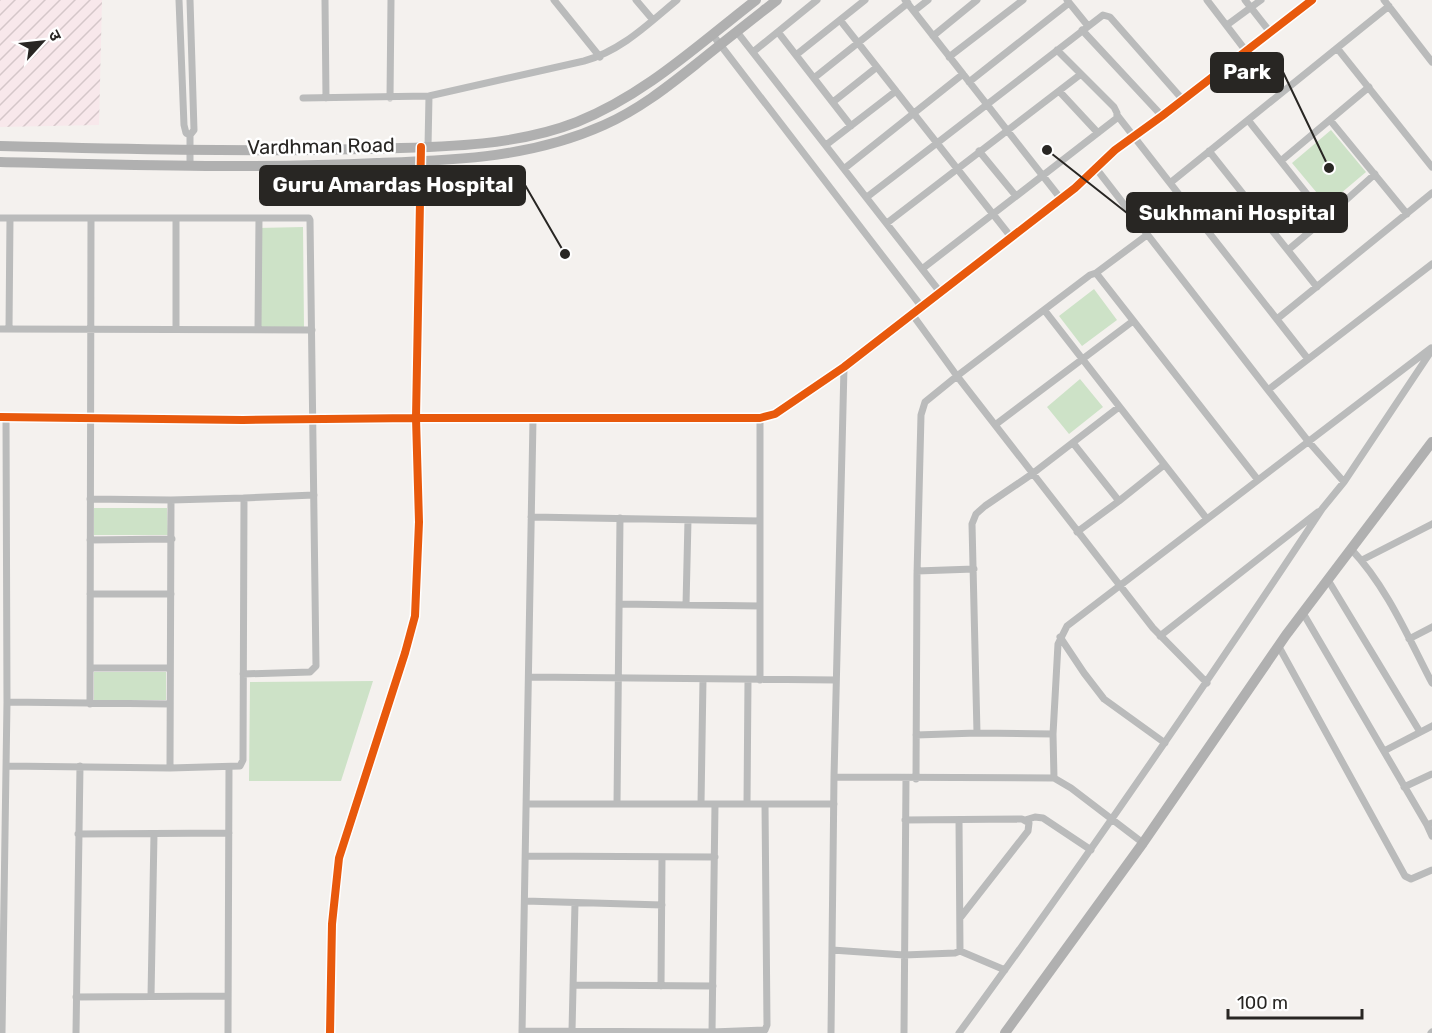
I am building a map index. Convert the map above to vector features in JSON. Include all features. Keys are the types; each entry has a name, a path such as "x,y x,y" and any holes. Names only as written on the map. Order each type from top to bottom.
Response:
{"street":[{"path":"179,0 184,125 186,133 190,135"},
{"path":"190,0 194,130 190,135 190,166"},
{"path":"325,0 326,98"},
{"path":"390,0 390,98"},
{"path":"554,0 600,57"},
{"path":"636,0 653,20"},
{"path":"303,98 429,96 600,57 620,46 677,0"},
{"name":"Vardhman Road","path":"0,146 190,150 425,147 503,141 554,130 600,112 651,82 756,0"},
{"name":"Vardhman Road","path":"0,162 318,166 421,161 525,151 579,135 641,106 777,0"},
{"path":"753,52 817,0"},
{"path":"796,55 866,0"},
{"path":"914,11 928,0"},
{"path":"933,36 977,0"},
{"path":"949,57 1023,0"},
{"path":"1207,0 1246,51"},
{"path":"1245,0 1270,32"},
{"path":"1227,25 1261,0"},
{"path":"2,1033 3,814 7,702 3,417 760,418 775,414 844,367 1061,199 1133,137 1312,0"},
{"path":"814,78 859,44 907,2 1061,199"},
{"path":"969,82 1068,2 1085,28 1162,116"},
{"path":"1170,183 1337,48 1386,3 1432,62"},
{"path":"867,197 1100,17 1110,17 1183,99"},
{"path":"840,20 1011,237"},
{"path":"737,32 940,292"},
{"path":"778,32 851,126"},
{"path":"712,34 921,306"},
{"path":"1337,48 1432,167"},
{"path":"1057,50 1116,110 1117,115 1133,137 1308,359"},
{"path":"833,102 877,67"},
{"path":"845,168 963,74"},
{"path":"887,223 1081,74"},
{"path":"1282,160 1369,87"},
{"path":"826,145 896,91"},
{"path":"1059,91 1098,133"},
{"path":"330,1033 332,924 337,869 415,616 419,522 416,418 421,161 425,147 429,96"},
{"path":"922,269 1098,133 1117,115"},
{"path":"1248,120 1326,218"},
{"path":"1330,120 1407,214"},
{"path":"979,151 1016,196"},
{"path":"1209,151 1317,287"},
{"path":"1095,168 1308,441 1344,482"},
{"path":"1288,250 1375,174"},
{"path":"1276,319 1432,193"},
{"path":"0,218 309,218 315,669 310,672 243,674"},
{"path":"9,329 10,218"},
{"path":"90,704 91,218"},
{"path":"176,218 176,329"},
{"path":"258,329 259,218"},
{"path":"916,779 917,571 922,411 925,402 1090,275 1096,273 1147,235"},
{"path":"1268,390 1432,264"},
{"path":"1096,273 1258,480"},
{"path":"1045,311 1207,519"},
{"path":"912,314 1120,587 1160,636 1207,683"},
{"path":"995,425 1133,321"},
{"path":"0,329 312,330"},
{"path":"1054,778 1053,734 1058,644 1067,626 1432,348"},
{"path":"959,1033 1091,850 1207,683 1432,348"},
{"path":"831,1033 834,777 844,367"},
{"path":"977,734 972,529 976,514 1119,407"},
{"path":"533,418 522,1032 765,1030 767,1025 765,804"},
{"path":"760,418 760,680"},
{"path":"1073,442 1119,501"},
{"path":"1005,1033 1143,843 1279,646 1432,442"},
{"path":"1077,532 1164,465"},
{"path":"90,499 171,500 314,495"},
{"path":"6,766 170,768 240,766 243,760 244,498"},
{"path":"170,768 171,500"},
{"path":"1160,636 1322,509"},
{"path":"531,517 760,521"},
{"path":"617,804 620,518"},
{"path":"686,605 688,520"},
{"path":"1362,560 1432,524"},
{"path":"90,540 172,539"},
{"path":"1351,549 1362,560 1380,588 1431,678"},
{"path":"917,571 974,569"},
{"path":"1328,580 1420,732"},
{"path":"90,594 171,594"},
{"path":"619,604 760,606"},
{"path":"1303,613 1404,788 1429,824 1432,836"},
{"path":"1409,639 1432,627"},
{"path":"1060,637 1104,699 1165,743"},
{"path":"1279,646 1405,876 1415,879 1432,870"},
{"path":"90,668 170,668"},
{"path":"529,677 836,680"},
{"path":"701,804 703,680"},
{"path":"747,804 748,680"},
{"path":"7,702 170,704"},
{"path":"1383,751 1432,726"},
{"path":"916,735 1053,734"},
{"path":"76,1033 80,766"},
{"path":"228,1033 229,767"},
{"path":"1404,788 1432,774"},
{"path":"834,777 1054,778 1071,788 1143,843"},
{"path":"904,1033 906,778"},
{"path":"527,804 834,804"},
{"path":"712,1032 715,804"},
{"path":"905,819 1025,820 1035,817 1043,818 1091,850"},
{"path":"959,820 960,951"},
{"path":"960,918 1028,831 1029,823 1025,820"},
{"path":"78,834 229,833"},
{"path":"151,996 154,834"},
{"path":"526,856 715,857"},
{"path":"661,986 662,857"},
{"path":"525,901 662,904"},
{"path":"572,1031 574,903"},
{"path":"832,950 904,955 960,951 1005,970"},
{"path":"573,985 713,986"},
{"path":"76,997 228,996"}],"shaded area":[{"path":"0,0 102,0 99,125 0,127"}],"green space":[{"path":"1331,130 1366,172 1327,205 1292,163"},
{"path":"303,227 304,327 259,327 258,228"},
{"path":"1094,289 1117,320 1082,346 1059,316"},
{"path":"1080,379 1103,407 1069,434 1047,407"},
{"path":"94,508 167,508 168,535 94,535"},
{"path":"94,672 166,672 166,700 94,700"},
{"path":"373,681 341,781 249,781 250,682"}],"cycle path":[{"path":"0,417 243,420 760,418 775,414 844,367 1075,188 1115,150 1312,0"},
{"path":"330,1033 332,924 339,858 415,616 419,522 416,418 421,147"}],"place":[{"name":"Sukhmani Hospital","path":"1047,150"},
{"name":"Park","path":"1329,168"},
{"name":"Guru Amardas Hospital","path":"565,254"}]}
